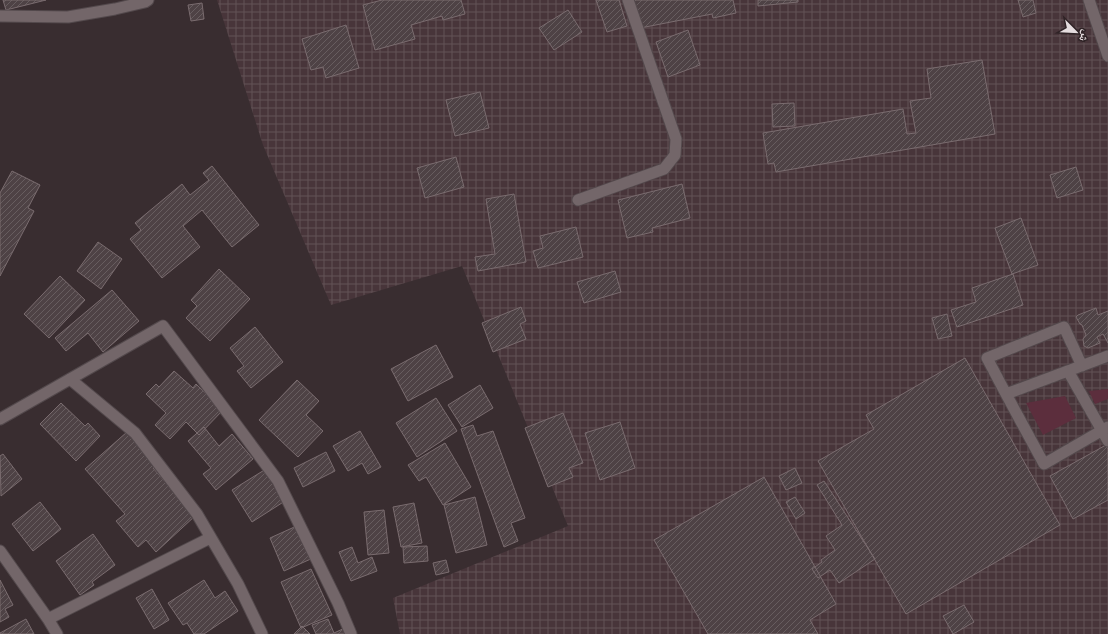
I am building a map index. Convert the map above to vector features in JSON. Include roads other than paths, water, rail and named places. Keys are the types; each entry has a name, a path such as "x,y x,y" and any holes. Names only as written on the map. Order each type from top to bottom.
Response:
{"street":[{"path":"0,16 68,17 115,9 148,0"},
{"path":"578,200 664,169 674,156 676,139 628,0"},
{"path":"1089,0 1108,56"},
{"path":"0,419 163,326 278,481 338,603 351,634"},
{"path":"1082,366 1064,327 987,358 1044,464 1105,429"},
{"path":"1006,394 1108,356"},
{"path":"1068,371 1105,429 1108,441"},
{"path":"70,379 135,433 197,514 238,584 262,634"},
{"path":"48,619 210,538"},
{"path":"0,551 57,634"}]}
